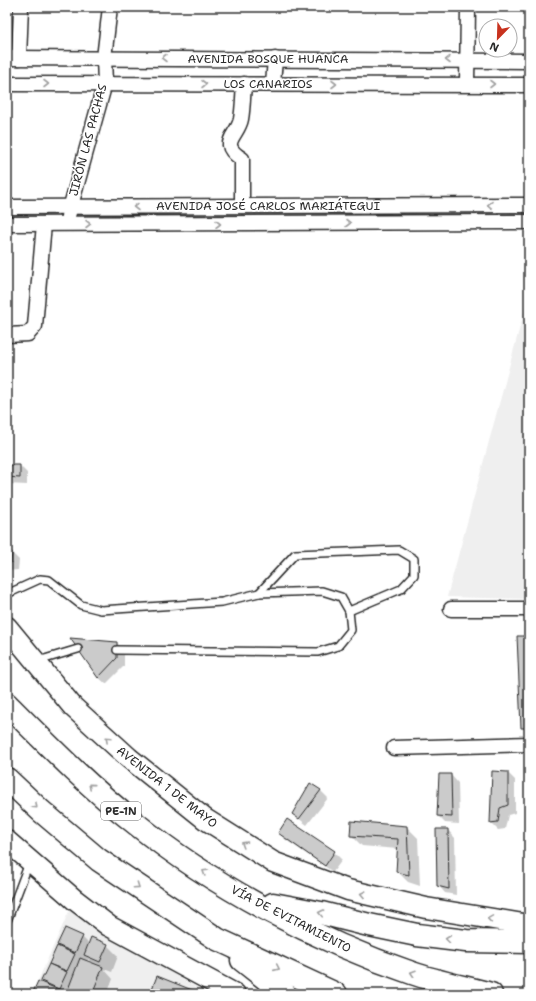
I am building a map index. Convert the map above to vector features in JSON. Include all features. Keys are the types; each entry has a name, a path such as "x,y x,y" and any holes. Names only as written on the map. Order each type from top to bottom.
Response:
{"highway":[{"name":"VÍA DE EVITAMIENTO","path":"7,704 86,781 135,824 186,860 250,900 335,943 371,958 414,973 491,994"},
{"path":"7,779 40,811 99,860 216,939 285,994"},
{"path":"250,900 321,913 417,935 466,941 529,942"},
{"path":"216,939 336,994"}],"main road":[{"name":"AVENIDA 1 DE MAYO","path":"7,627 74,706 129,758 205,819 272,862 348,890 426,908 529,925"},
{"path":"7,841 29,861 109,926 235,994"}],"street":[{"path":"13,58 21,7"},
{"name":"JIRÓN LAS PACHAS","path":"67,224 69,207 105,84 104,58 110,7"},
{"path":"467,84 468,7"},
{"name":"AVENIDA BOSQUE HUANCA","path":"13,58 529,61"},
{"path":"273,84 274,59"},
{"name":"LOS CANARIOS","path":"7,84 529,85"},
{"path":"242,206 242,159 234,154 230,148 230,139 241,121 244,84"},
{"name":"AVENIDA JOSÉ CARLOS MARIÁTEGUI","path":"7,207 529,205"},
{"name":"AVENIDA JOSÉ CARLOS MARIÁTEGUI","path":"7,224 529,222"},
{"path":"7,335 28,334 35,326 44,224"},
{"path":"451,610 529,609"},
{"path":"394,748 529,744"}],"lane":[{"path":"259,593 294,554 399,550 414,559 414,576 401,589 349,612"},
{"path":"7,594 40,579 49,580 81,605 101,610 222,602 259,593 322,591 341,597 349,612 351,630 338,646 318,652 117,650"},
{"path":"36,662 78,649"},
{"path":"7,921 29,861"}],"shaded area":[{"path":"529,293 529,599 447,597"},
{"path":"70,909 183,980 210,994 32,994"}],"building":[{"path":"7,465 20,465 20,478 7,477"},
{"path":"7,552 12,552 11,563 7,563"},
{"path":"517,636 529,636 529,728 521,728"},
{"path":"70,638 117,642 117,658 98,678"},
{"path":"492,771 508,772 508,805 500,808 498,822 490,823"},
{"path":"439,774 451,774 452,817 437,816"},
{"path":"310,783 321,790 299,819 292,814"},
{"path":"287,819 335,851 325,866 278,833"},
{"path":"351,821 407,826 409,875 396,872 398,839 350,836"},
{"path":"436,829 448,829 449,889 437,886"},
{"path":"65,928 83,936 75,953 57,945"},
{"path":"91,937 108,944 100,962 84,955"},
{"path":"57,946 75,954 67,971 49,964"},
{"path":"80,958 103,967 92,994 72,994 67,992"},
{"path":"49,964 67,972 59,989 41,981"},
{"path":"157,976 202,994 150,994"},
{"path":"38,981 69,994 38,994 33,992"}]}
